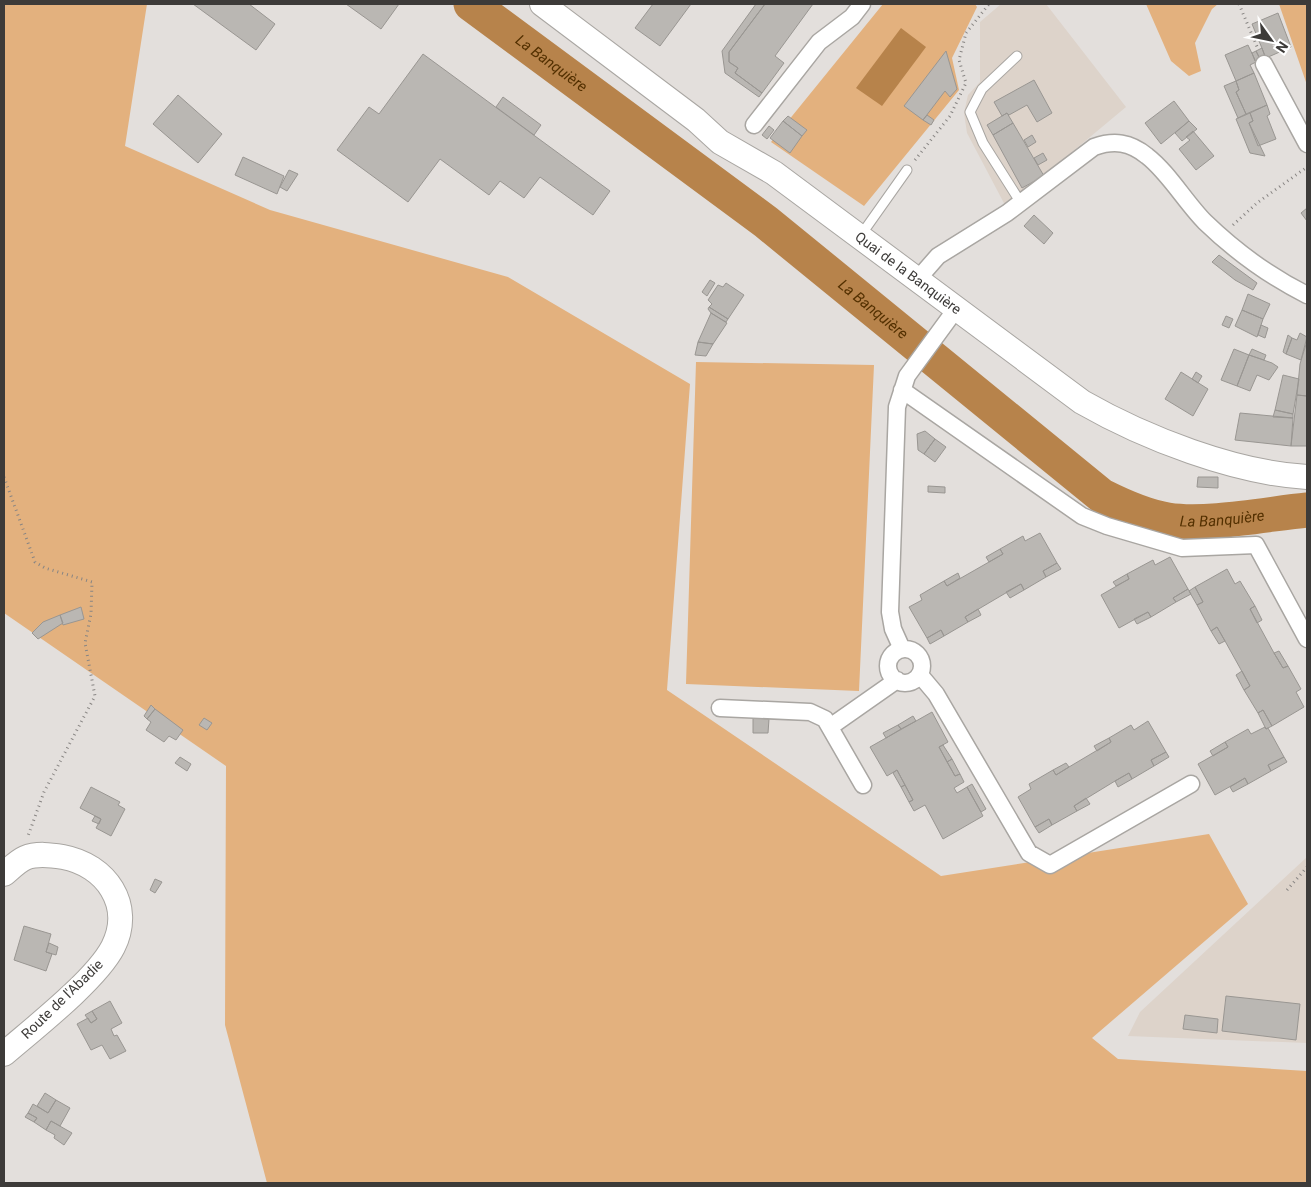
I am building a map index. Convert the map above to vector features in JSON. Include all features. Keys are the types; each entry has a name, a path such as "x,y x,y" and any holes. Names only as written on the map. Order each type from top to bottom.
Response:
{"street":[{"name":"Quai de la Banquière","path":"542,4 696,120 720,142 774,173 917,280 950,317 1082,402 1109,418 1185,449 1261,471 1307,477"},
{"path":"754,125 819,42 852,17 862,4"},
{"path":"1264,64 1307,144"},
{"path":"917,280 938,256 1021,203 1094,148 1110,142 1128,145 1148,156 1206,222 1243,254 1307,295"},
{"path":"902,649 893,629 890,612 897,407 905,383 950,317"},
{"path":"905,383 1082,516 1107,526 1182,548 1256,545 1302,616 1307,639"},
{"path":"908,649 918,654 922,664 920,675 907,683 897,680 889,672 889,660 897,651 908,649"},
{"path":"920,675 936,694 1029,853 1050,865 1190,784"},
{"path":"830,727 897,680"},
{"path":"720,708 810,712 825,719 863,786"},
{"name":"Route de l'Abadie","path":"4,1054 79,987 103,962 118,934 119,902 108,882 100,873 74,859 51,855 32,856"},
{"path":"4,874 24,859 32,856"}],"lane":[{"path":"1017,56 982,89 970,112 983,143 1021,203"},
{"path":"859,237 906,170"}],"path":[{"path":"906,170 950,116 966,84 959,60 966,33 989,4"},
{"path":"1239,4 1264,64"},
{"path":"1221,235 1257,203 1307,166"},
{"path":"4,477 25,530 35,562 45,568 92,582 91,614 85,643 95,696 44,792 28,836 32,856"},
{"path":"1287,890 1307,867"}],"shaded area":[{"path":"4,4 147,4 125,146 270,210 508,277 690,384 667,690 941,876 1209,834 1248,904 1092,1038 1118,1059 1307,1071 1307,1183 267,1183 225,1025 226,766 4,613"},
{"path":"883,4 975,4 977,7 952,58 959,90 864,206 771,142"},
{"path":"1001,4 1046,4 1126,107 1006,207 967,133 964,113 968,95 980,82 980,22"},
{"path":"1146,4 1218,4 1212,9 1195,43 1201,71 1189,76 1171,61"},
{"path":"1279,4 1307,4 1307,85"},
{"path":"901,28 926,47 882,106 856,88"},
{"path":"696,362 874,365 859,691 686,684"},
{"path":"1307,857 1307,1043 1128,1036 1140,1012"}],"building":[{"path":"193,4 249,4 275,24 256,50"},
{"path":"346,4 399,4 381,29"},
{"path":"653,4 691,4 660,46 635,28"},
{"path":"756,4 765,4 729,52 729,62 738,68 735,73 762,93 759,97 725,73 722,51"},
{"path":"765,4 813,4 775,56 784,63 762,93 735,73 738,68 729,62 729,52"},
{"path":"1278,13 1291,47 1266,58 1252,24"},
{"path":"1248,45 1256,62 1250,65 1254,73 1236,81 1225,55"},
{"path":"1262,48 1265,57 1260,59 1256,51"},
{"path":"946,51 957,89 950,97 945,91 923,120 904,106"},
{"path":"1256,51 1260,59 1255,61 1252,53"},
{"path":"423,54 610,191 593,215 540,177 524,198 500,181 489,195 440,159 408,202 337,150 369,107 379,114"},
{"path":"1254,73 1267,105 1246,114 1236,92 1239,90 1236,81"},
{"path":"1034,80 1052,113 1037,122 1027,105 1009,115 1007,113 1002,116 994,102"},
{"path":"1236,81 1239,90 1236,92 1246,114 1238,118 1224,86"},
{"path":"178,95 222,134 198,163 153,124"},
{"path":"503,97 541,125 534,135 496,107"},
{"path":"1174,101 1189,121 1161,144 1145,123"},
{"path":"1267,105 1270,114 1267,116 1276,139 1258,146 1249,123 1253,121 1250,113"},
{"path":"1007,113 1013,123 993,135 987,125"},
{"path":"1250,113 1253,121 1249,123 1265,156 1250,153 1236,119"},
{"path":"927,115 934,120 931,125 923,120"},
{"path":"788,116 807,130 802,136 783,121"},
{"path":"783,121 802,136 790,153 770,138"},
{"path":"1189,121 1197,129 1182,141 1175,133"},
{"path":"1013,123 1044,176 1022,188 993,135"},
{"path":"769,126 774,130 767,139 762,135"},
{"path":"1193,131 1214,156 1196,170 1179,149 1190,140 1186,137"},
{"path":"1032,135 1036,142 1028,147 1024,140"},
{"path":"1043,153 1047,160 1038,165 1034,158"},
{"path":"243,157 284,176 277,194 235,175"},
{"path":"289,170 298,174 287,191 280,187"},
{"path":"1307,208 1307,221 1301,213"},
{"path":"1034,215 1053,233 1044,244 1024,226"},
{"path":"1219,255 1257,283 1253,290 1235,280 1212,262"},
{"path":"710,280 715,283 707,296 702,292"},
{"path":"726,283 744,295 728,319 709,307 712,304 708,300 718,285 723,287"},
{"path":"1248,294 1270,304 1263,319 1242,310"},
{"path":"709,307 728,319 726,322 711,313 708,309"},
{"path":"1242,310 1263,319 1257,337 1235,326"},
{"path":"711,313 727,323 713,344 698,342"},
{"path":"1226,316 1233,319 1229,328 1222,325"},
{"path":"1261,325 1268,328 1265,338 1258,335"},
{"path":"1300,333 1307,337 1301,360 1286,354 1292,338 1297,340"},
{"path":"1288,335 1292,338 1286,354 1283,352"},
{"path":"1307,341 1307,396 1297,395 1300,364"},
{"path":"698,342 713,344 706,356 695,355"},
{"path":"1234,349 1249,355 1237,386 1221,380"},
{"path":"1252,349 1266,355 1264,360 1249,355"},
{"path":"1249,355 1278,367 1269,380 1257,375 1250,391 1237,386"},
{"path":"1181,372 1208,389 1193,416 1165,399"},
{"path":"1196,372 1202,376 1198,383 1192,379"},
{"path":"1283,375 1299,379 1293,414 1275,410"},
{"path":"1297,395 1307,396 1307,446 1291,446"},
{"path":"1275,410 1293,414 1293,418 1273,417"},
{"path":"1240,413 1293,418 1291,446 1235,440"},
{"path":"925,431 935,439 924,454 918,450 917,434"},
{"path":"935,439 946,447 935,462 924,454"},
{"path":"1198,477 1218,477 1218,488 1197,487"},
{"path":"928,486 945,487 945,493 928,492"},
{"path":"1040,533 1057,563 1043,571 1046,577 1024,590 1021,584 965,617 968,622 944,636 941,630 927,638 909,607 922,600 920,595 944,581 947,586 1003,554 1000,549 1023,536 1025,541"},
{"path":"1000,549 1003,554 989,562 986,557"},
{"path":"1170,557 1188,589 1173,598 1176,602 1151,617 1148,612 1119,628 1101,595 1129,579 1127,574 1153,560 1155,565"},
{"path":"1057,563 1061,569 1046,577 1043,571"},
{"path":"1227,569 1235,584 1240,581 1255,606 1250,609 1274,653 1283,668 1288,666 1301,689 1296,692 1304,707 1272,726 1263,710 1258,713 1244,690 1250,686 1217,627 1211,631 1197,605 1203,602 1195,587"},
{"path":"958,573 960,578 947,586 944,581"},
{"path":"1127,574 1129,579 1116,586 1113,582"},
{"path":"1021,584 1024,590 1010,598 1006,592"},
{"path":"1195,587 1203,602 1197,605 1189,591"},
{"path":"1188,589 1191,594 1176,602 1173,598"},
{"path":"1255,606 1262,620 1257,623 1250,609"},
{"path":"81,607 84,619 63,625 60,615"},
{"path":"978,609 981,615 968,622 965,617"},
{"path":"1148,612 1151,617 1137,624 1134,619"},
{"path":"60,615 63,623 38,639 32,633 43,622"},
{"path":"1217,627 1225,641 1219,644 1211,631"},
{"path":"941,630 944,636 930,644 927,638"},
{"path":"1279,651 1288,666 1283,668 1274,653"},
{"path":"1242,671 1250,686 1244,690 1236,675"},
{"path":"151,705 155,709 147,719 144,716"},
{"path":"155,709 183,730 176,740 169,736 164,742 146,730 151,722 147,719"},
{"path":"1263,710 1272,726 1266,729 1258,713"},
{"path":"932,712 948,742 939,747 955,776 960,774 964,782 954,788 957,793 967,787 983,816 943,839 925,805 914,811 909,802 913,800 897,770 887,776 870,747"},
{"path":"913,716 916,721 901,729 898,725"},
{"path":"204,718 212,723 207,730 199,725"},
{"path":"753,718 769,719 768,733 753,733"},
{"path":"1148,721 1166,752 1151,760 1154,766 1132,779 1129,773 1115,781 1074,806 1077,811 1052,825 1049,819 1035,827 1018,797 1031,789 1029,784 1053,770 1056,775 1111,742 1109,738 1131,725 1134,730"},
{"path":"898,725 901,729 886,738 883,733"},
{"path":"1265,727 1266,729 1268,728 1284,757 1268,765 1271,771 1248,784 1245,778 1215,795 1198,764 1228,747 1225,742 1248,729 1251,734"},
{"path":"1109,738 1111,742 1097,751 1094,746"},
{"path":"1225,742 1228,747 1213,756 1210,751"},
{"path":"943,745 952,759 947,762 939,747"},
{"path":"1166,752 1169,757 1154,766 1151,760"},
{"path":"180,757 191,764 187,771 175,763"},
{"path":"1284,757 1287,762 1271,771 1268,765"},
{"path":"952,759 960,774 955,776 947,762"},
{"path":"1066,763 1069,767 1056,775 1053,770"},
{"path":"897,770 905,785 901,787 893,773"},
{"path":"1129,773 1132,779 1118,787 1115,781"},
{"path":"1245,778 1248,784 1233,792 1230,787"},
{"path":"972,784 986,809 981,812 967,787"},
{"path":"905,785 913,800 909,802 901,787"},
{"path":"91,787 120,802 118,805 125,809 111,836 96,828 101,819 80,808"},
{"path":"1086,798 1090,804 1077,811 1074,806"},
{"path":"95,816 101,819 99,824 92,821"},
{"path":"1049,819 1052,825 1039,833 1035,827"},
{"path":"155,879 162,882 155,893 150,890"},
{"path":"24,926 51,934 46,952 52,954 46,971 14,960"},
{"path":"49,943 58,947 56,955 46,952"},
{"path":"1226,996 1300,1004 1296,1040 1222,1031"},
{"path":"110,1001 122,1023 111,1029 114,1036 117,1035 126,1051 110,1059 102,1045 91,1050 77,1024 88,1018 91,1023 97,1019 92,1011"},
{"path":"92,1011 97,1019 91,1023 85,1015"},
{"path":"1185,1015 1218,1019 1217,1033 1183,1029"},
{"path":"45,1093 56,1100 48,1113 37,1106"},
{"path":"56,1100 70,1108 60,1126 51,1121 46,1130 34,1122 37,1118 28,1113 33,1104 48,1113"},
{"path":"28,1113 37,1118 34,1122 25,1117"},
{"path":"51,1121 72,1133 64,1145 54,1138 55,1135 46,1130"}],"waterway":[{"name":"La Banquière","path":"471,4 766,222 1102,496 1143,514 1168,520 1218,521 1307,510"}]}
